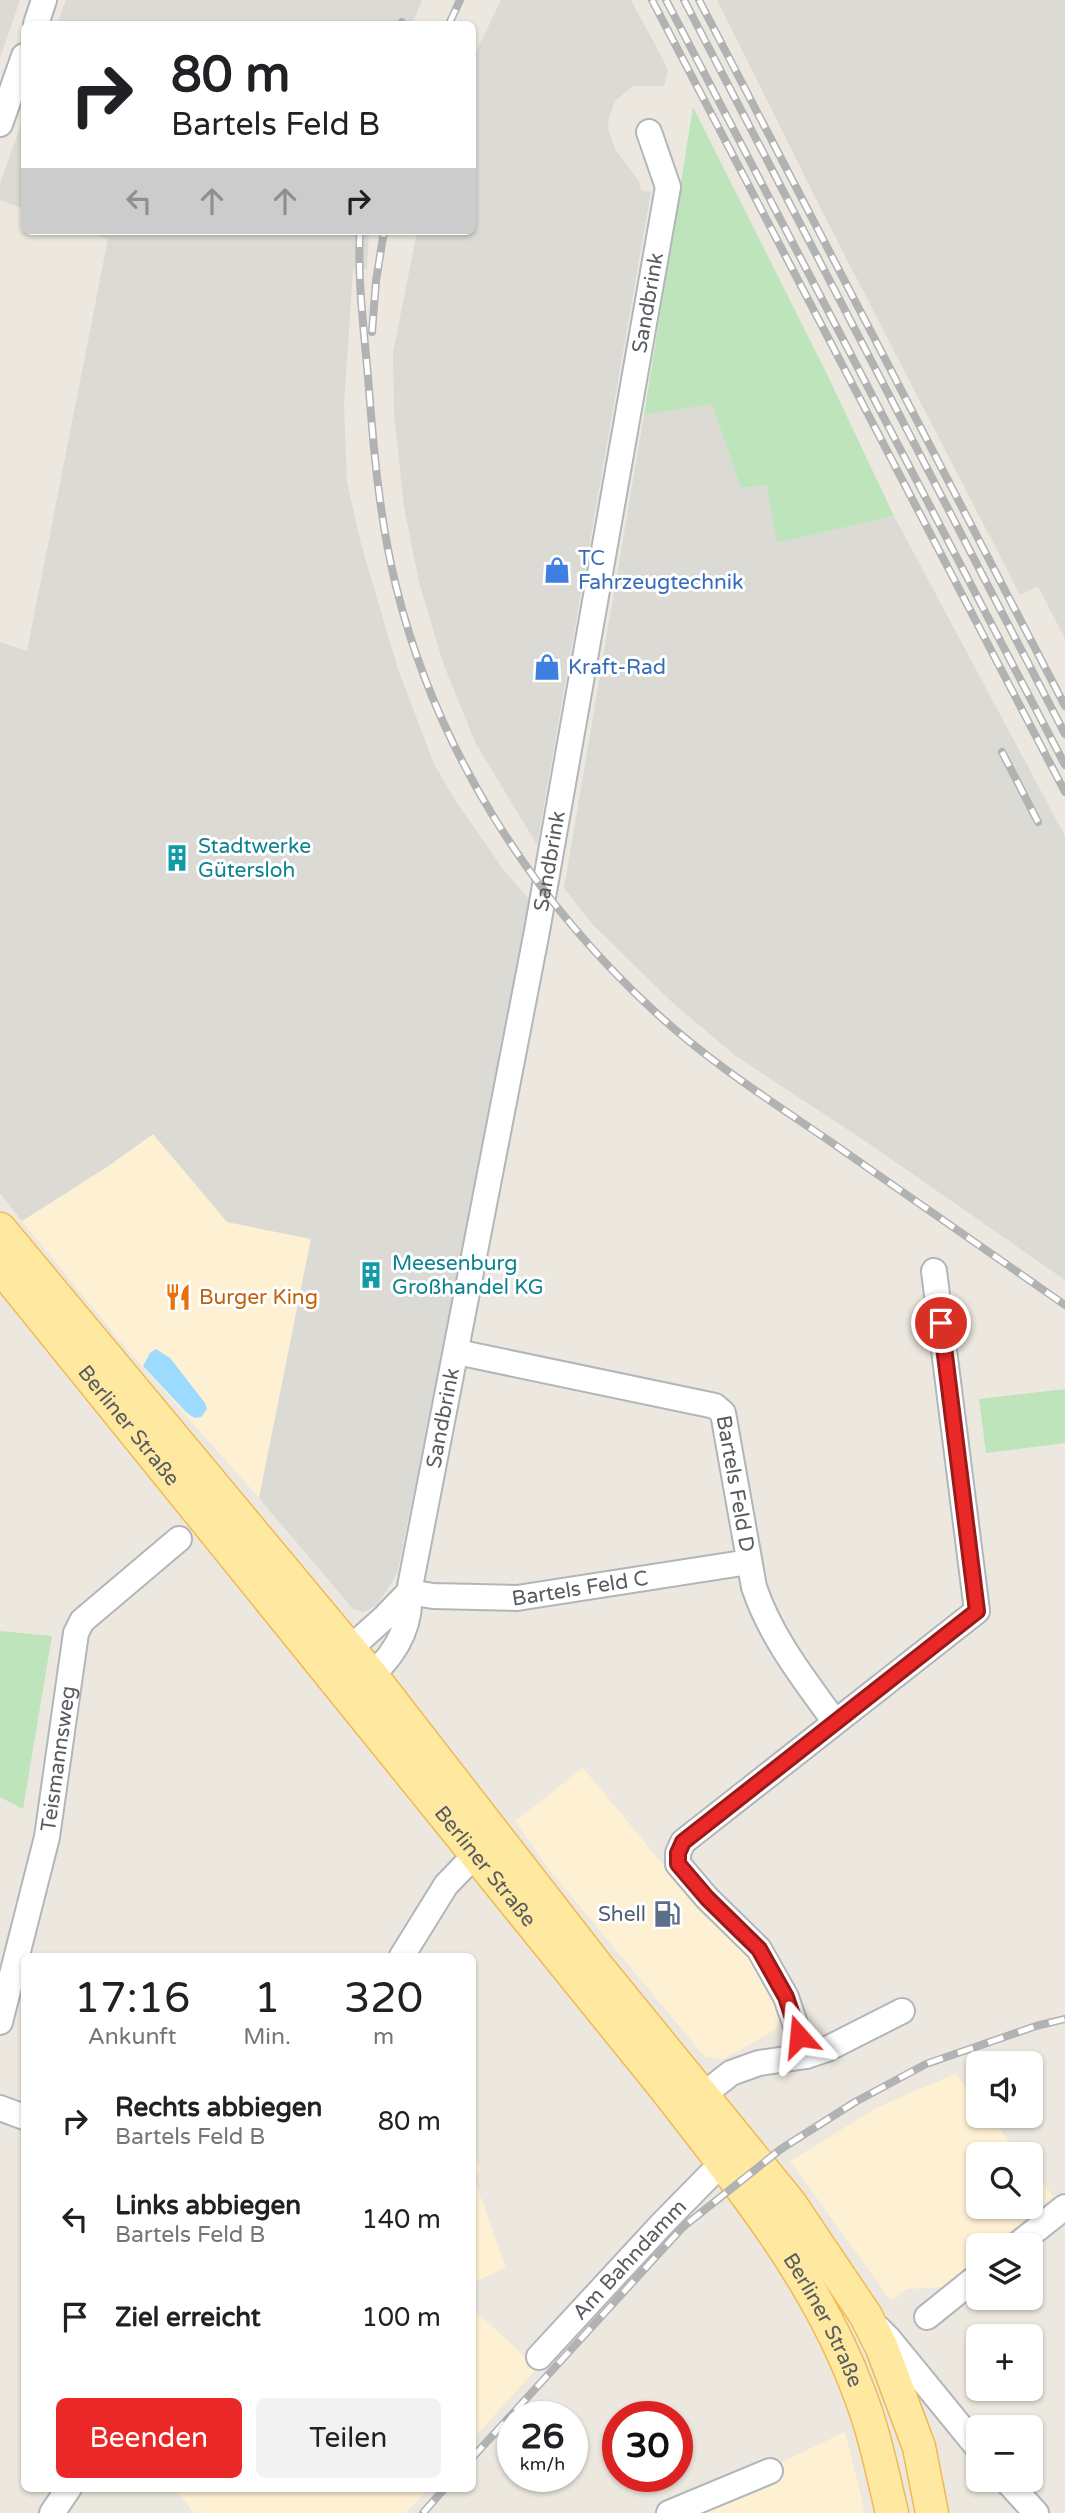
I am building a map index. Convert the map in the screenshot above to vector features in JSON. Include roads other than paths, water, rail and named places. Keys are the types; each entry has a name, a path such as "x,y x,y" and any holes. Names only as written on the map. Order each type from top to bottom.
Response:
{"main road":[{"name":"Berliner Straße","path":"0,1229 338,1659"},
{"name":"Berliner Straße","path":"0,1266 338,1659 597,1966 790,2203 866,2316 892,2371 919,2448 932,2513"},
{"name":"Berliner Straße","path":"360,1685 475,1855 664,2087 723,2164 795,2267 835,2338 858,2389 876,2442 891,2513"}],"street":[{"path":"37,21 44,0"},
{"path":"0,124 21,64"},
{"name":"Sandbrink","path":"360,1685 402,1638 411,1612 409,1592 537,930 668,187 649,132"},
{"path":"806,2056 786,1997 759,1949 707,1898 678,1864 678,1853 683,1842 977,1611 934,1271"},
{"name":"Bartels Feld D","path":"457,1352 715,1406 723,1413 749,1562 761,1610 779,1644 835,1723"},
{"name":"Teismannsweg","path":"0,2022 47,1836 76,1633 82,1621 179,1539"},
{"name":"Bartels Feld C","path":"409,1592 433,1596 517,1598 749,1562"},
{"path":"338,1659 409,1592"},
{"path":"404,1953 446,1885 475,1855"},
{"path":"703,2095 731,2073 759,2063 806,2056 827,2049 902,2011"},
{"path":"0,2108 21,2116"},
{"name":"Am Bahndamm","path":"539,2357 661,2224 723,2164"},
{"path":"1032,2233 1065,2207"},
{"path":"927,2317 966,2286"},
{"name":"Berliner Straße","path":"866,2316 889,2339 966,2433"},
{"path":"669,2513 770,2472"},
{"path":"52,2513 66,2492"},
{"path":"1017,2492 1036,2513"}],"water":[{"path":"156,1349 170,1358 205,1403 207,1409 201,1417 195,1418 187,1413 143,1366 150,1353"}],"railway":[{"path":"450,21 460,0"},
{"path":"652,0 1065,792"},
{"path":"666,0 1065,765"},
{"path":"684,0 1065,734"},
{"path":"699,0 1065,706"},
{"path":"360,235 360,290 376,463 382,513 396,586 413,646 436,705 462,762 493,816 566,918 608,965 693,1045 1065,1305"},
{"path":"372,332 383,235"},
{"path":"1002,752 1038,822"},
{"path":"476,2454 683,2227 781,2149 855,2102 926,2064 1036,2026 1065,2019"},
{"path":"423,2513 441,2492"}],"place":[{"name":"TC Fahrzeugtechnik","path":"557,570"},
{"name":"Kraft-Rad","path":"547,667"},
{"name":"Stadtwerke Gütersloh","path":"177,858"},
{"name":"Meesenburg Großhandel KG","path":"371,1275"},
{"name":"Burger King","path":"178,1297"},
{"name":"Shell","path":"667,1914"}]}
